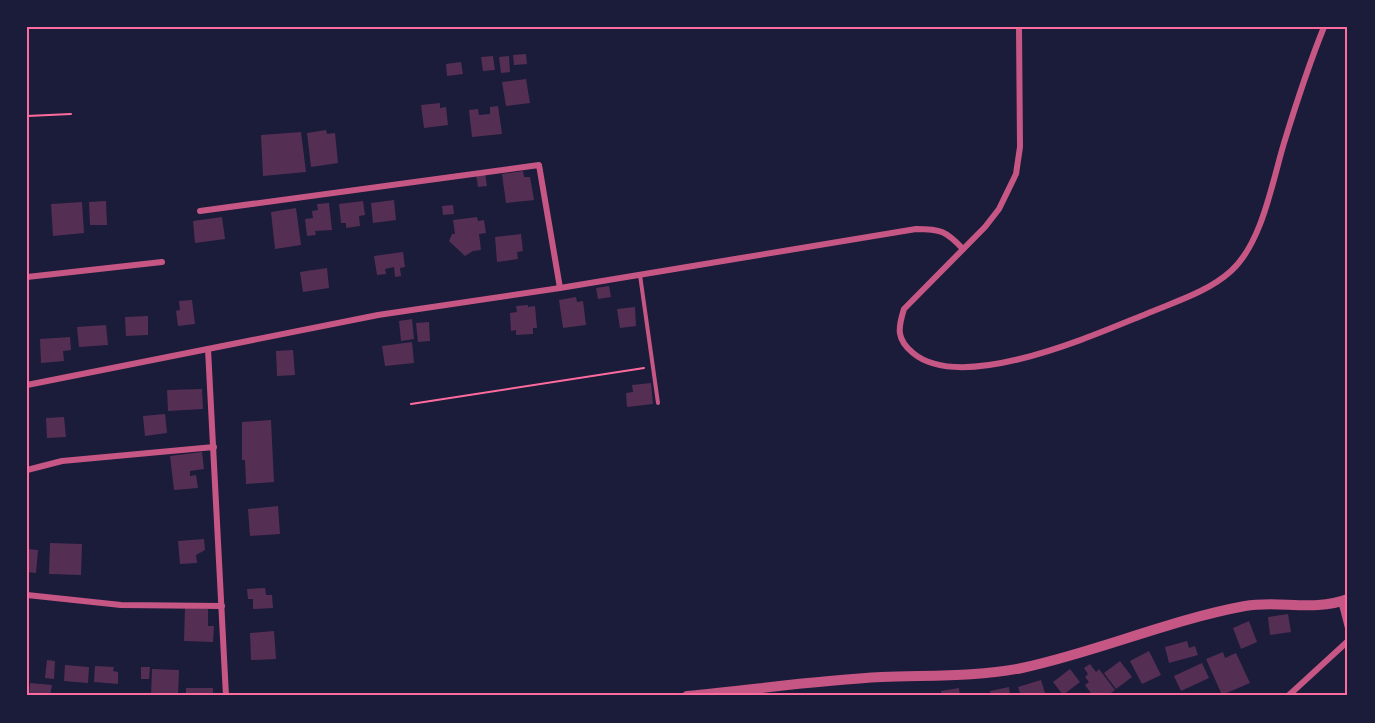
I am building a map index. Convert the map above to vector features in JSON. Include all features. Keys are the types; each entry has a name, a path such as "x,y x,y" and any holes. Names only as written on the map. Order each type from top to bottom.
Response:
{"street":[{"path":"1019,27 1020,147 1016,174 999,209 904,309 898,327 903,345 919,358 941,365 968,367 1042,354 1211,286 1231,271 1252,245 1289,127 1324,27"},
{"path":"200,211 539,165 560,288"},
{"path":"27,385 378,315 560,288 916,229 937,229 950,235 963,249"},
{"path":"27,277 162,262"},
{"path":"208,349 226,696"},
{"path":"27,470 62,461 214,447"},
{"path":"27,595 121,605 222,606"},
{"path":"687,696 879,677 958,674 1020,668 1246,606 1272,604 1304,606 1345,600 1348,628"},
{"path":"1288,696 1348,641"}],"lane":[{"path":"640,275 658,403"}],"path":[{"path":"27,116 71,114"},
{"path":"411,404 653,366"}],"building":[{"path":"526,54 527,64 514,65 513,55"},
{"path":"493,56 495,70 483,71 481,57"},
{"path":"509,56 510,72 501,73 499,57"},
{"path":"461,62 463,74 447,76 446,64"},
{"path":"526,79 530,103 506,106 502,82"},
{"path":"440,103 440,108 446,107 448,125 424,128 421,105"},
{"path":"498,106 502,134 472,137 469,110 478,109 479,115 490,114 490,107"},
{"path":"326,130 327,134 335,133 338,163 311,167 307,133"},
{"path":"301,132 306,172 263,176 261,135"},
{"path":"523,171 524,177 530,177 534,200 506,203 502,174"},
{"path":"485,173 487,186 478,187 476,174"},
{"path":"394,200 396,220 373,223 371,203"},
{"path":"106,201 107,225 90,225 89,202"},
{"path":"363,201 365,215 359,216 360,226 346,228 346,223 341,223 339,204"},
{"path":"82,202 84,233 53,236 51,204"},
{"path":"329,203 332,230 315,231 316,235 307,236 305,219 313,218 312,211 318,210 317,204"},
{"path":"453,205 454,214 443,215 442,206"},
{"path":"296,208 301,245 275,249 271,212"},
{"path":"222,217 225,239 195,243 193,221"},
{"path":"477,217 478,221 484,220 486,233 479,234 481,250 473,251 465,256 449,241 452,234 455,234 453,220"},
{"path":"521,234 523,251 517,252 518,259 497,262 495,237"},
{"path":"403,252 405,267 400,268 401,276 395,277 394,267 385,269 386,274 377,275 374,256"},
{"path":"327,268 329,288 303,292 300,272"},
{"path":"609,286 611,297 598,299 596,288"},
{"path":"576,297 577,302 583,301 586,325 563,328 559,300"},
{"path":"192,300 195,324 178,326 176,311 180,310 179,301"},
{"path":"528,305 528,307 535,306 537,328 533,328 533,334 516,335 516,330 511,331 510,313 517,312 516,306"},
{"path":"635,307 636,326 620,328 617,309"},
{"path":"148,316 148,335 126,336 125,317"},
{"path":"412,319 414,339 401,341 399,321"},
{"path":"429,322 430,341 418,342 416,323"},
{"path":"106,325 108,345 79,347 77,327"},
{"path":"70,337 71,350 63,351 64,361 41,363 40,339"},
{"path":"412,342 414,363 385,366 382,346"},
{"path":"293,350 295,375 277,376 276,351"},
{"path":"651,383 653,404 627,407 626,393 633,392 632,385"},
{"path":"202,389 203,409 168,411 167,390"},
{"path":"165,414 167,433 145,436 143,416"},
{"path":"64,417 66,437 47,438 46,418"},
{"path":"271,420 274,482 246,484 245,460 242,460 242,422"},
{"path":"202,452 204,469 190,471 190,476 196,475 198,488 174,490 170,456"},
{"path":"278,506 280,534 250,536 248,509"},
{"path":"204,539 205,550 196,555 197,563 180,564 178,541"},
{"path":"50,543 82,544 81,575 49,574"},
{"path":"27,549 38,550 36,573 27,572"},
{"path":"265,588 266,595 272,595 273,608 253,609 253,599 248,599 247,589"},
{"path":"185,608 208,609 208,626 214,626 213,642 184,641"},
{"path":"1288,614 1291,632 1270,635 1268,617"},
{"path":"1249,621 1257,642 1241,649 1233,628"},
{"path":"274,631 276,659 251,660 250,633"},
{"path":"1187,641 1189,648 1195,646 1198,655 1169,663 1165,647"},
{"path":"1149,651 1161,675 1142,684 1130,661"},
{"path":"1223,652 1225,658 1236,653 1250,683 1222,695 1206,659"},
{"path":"47,660 55,661 54,679 45,678"},
{"path":"1120,661 1132,677 1116,689 1104,673"},
{"path":"1202,663 1209,678 1181,691 1174,676"},
{"path":"1090,664 1096,672 1099,669 1115,690 1107,696 1093,696 1085,685 1089,682 1085,677 1088,674 1084,668"},
{"path":"65,665 89,667 88,683 64,681"},
{"path":"95,666 114,667 113,671 118,672 118,684 94,682"},
{"path":"141,667 150,667 149,679 141,679"},
{"path":"152,669 179,670 178,696 151,696"},
{"path":"1070,669 1080,682 1063,695 1053,682"},
{"path":"1041,680 1045,693 1039,694 1040,696 1021,696 1018,687"},
{"path":"30,683 52,685 50,696 29,696"},
{"path":"1009,687 1010,696 991,696 990,691"},
{"path":"186,688 213,688 213,696 186,696"},
{"path":"959,688 960,696 942,696 941,691"},
{"path":"848,693 848,696 830,696 830,694"}]}
